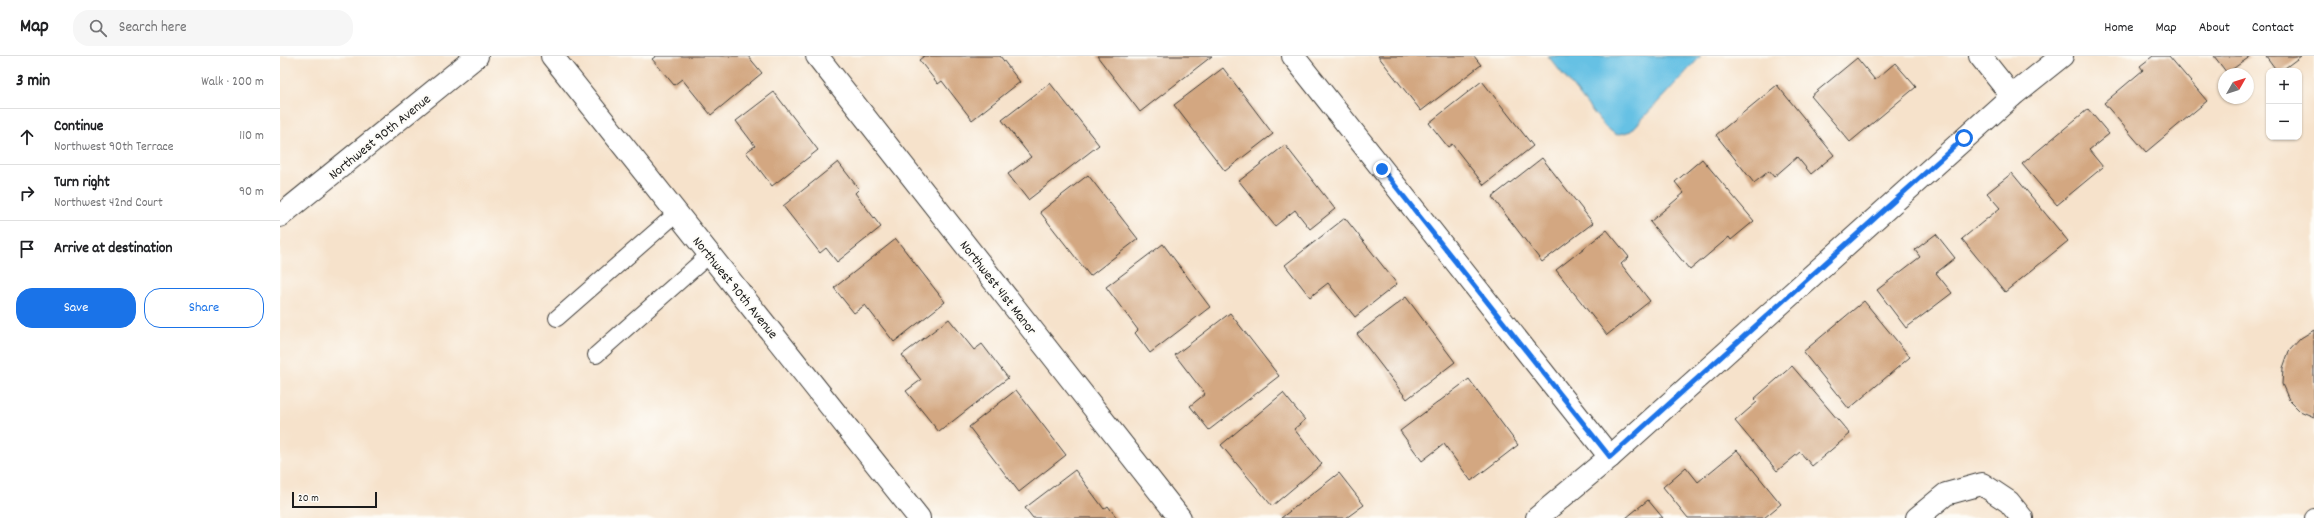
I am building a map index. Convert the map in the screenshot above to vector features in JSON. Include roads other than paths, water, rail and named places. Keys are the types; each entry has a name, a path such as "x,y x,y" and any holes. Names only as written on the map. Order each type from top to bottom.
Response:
{"street":[{"name":"Northwest 90th Avenue","path":"280,216 478,56"},
{"name":"Northwest 90th Avenue","path":"552,56 920,518"},
{"name":"Northwest 41st Manor","path":"817,56 1180,518"},
{"path":"1293,56 1610,457"},
{"path":"1980,56 2012,96"},
{"path":"1537,518 1610,457 2012,96 2062,56"},
{"path":"1917,518 1946,494 1982,484 2009,502 2022,518"}],"lane":[{"path":"557,318 677,213"},
{"path":"596,355 710,254"}],"water":[{"path":"1548,56 1701,56 1631,131 1617,135 1606,128"}]}
